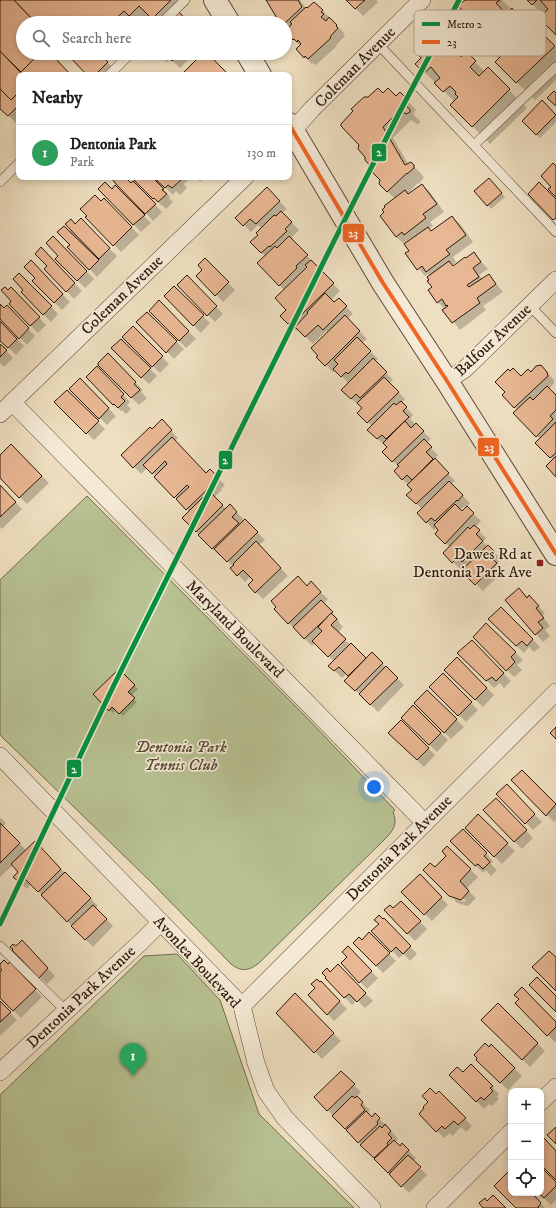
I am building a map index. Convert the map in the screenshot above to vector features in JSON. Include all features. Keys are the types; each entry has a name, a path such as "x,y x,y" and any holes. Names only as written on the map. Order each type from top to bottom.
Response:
{"street":[{"path":"215,0 225,16"},
{"name":"Coleman Avenue","path":"292,128 422,0"},
{"path":"250,60 258,72"},
{"path":"292,133 383,283 447,381 556,554"},
{"name":"Coleman Avenue","path":"0,414 242,180"},
{"name":"Balfour Avenue","path":"447,381 465,369 556,280"},
{"name":"Maryland Boulevard","path":"12,402 424,822"},
{"name":"Dentonia Park Avenue","path":"242,1006 424,822 556,692"},
{"name":"Avonlea Boulevard","path":"0,756 242,1006 256,1063 266,1091 284,1118 372,1208"},
{"name":"Dentonia Park Avenue","path":"0,1072 161,922"},
{"path":"544,1099 556,1087"},
{"path":"435,1208 508,1135"}],"lane":[{"path":"169,16 185,0"},
{"path":"378,44 556,232"},
{"path":"112,72 124,60"},
{"path":"474,145 556,67"},
{"path":"0,182 16,166"},
{"path":"530,306 556,333"},
{"path":"0,946 66,1011"}],"green space":[{"path":"87,496 307,718 395,810 393,812 395,825 388,836 259,963 252,968 245,970 231,964 152,883 0,735 0,580"},
{"path":"177,954 220,1000 259,1114 354,1208 0,1208 0,1095 144,956"}],"building":[{"path":"0,0 14,0 29,16 16,16 16,60 33,60 21,72 0,51"},
{"path":"14,0 171,0 155,16 149,16 139,6 129,16 124,11 119,16 29,16"},
{"path":"266,0 298,0 302,7 292,16 276,16"},
{"path":"346,0 365,0 355,9"},
{"path":"465,0 500,0 496,3 502,10 462,10 458,6"},
{"path":"527,0 537,0 532,5"},
{"path":"540,0 556,0 556,35 546,25 546,11 548,9"},
{"path":"314,2 323,10 321,12 324,14 321,17 326,21 329,17 338,28 330,37 331,38 308,59 305,56 304,58 296,49 301,44 298,40 297,42 292,39 292,20 306,7 307,8"},
{"path":"179,12 183,16 175,16"},
{"path":"546,37 555,46 546,55"},
{"path":"0,51 20,72 16,72 16,95 11,100 0,89"},
{"path":"419,56 471,56 476,61 470,67 479,76 488,67 510,89 472,127 450,105 458,97 455,94 456,92 450,86 443,92 434,83 440,78 431,67 424,73 415,64 421,58"},
{"path":"501,56 544,56 516,83 495,62"},
{"path":"33,60 57,60 68,72 21,72"},
{"path":"73,60 106,60 108,62 98,72 84,72"},
{"path":"196,60 214,60 226,72 184,72"},
{"path":"378,88 383,93 388,88 396,96 400,92 406,98 403,102 410,110 410,112 406,114 400,110 383,127 405,165 411,162 414,165 414,168 387,192 379,184 380,180 373,173 373,169 358,149 359,145 341,126 341,124 353,111 351,109 364,97 368,97"},
{"path":"0,89 11,100 16,95 16,108 8,116 0,109"},
{"path":"554,91 556,93 556,106 547,98"},
{"path":"542,100 556,115 536,135 522,121"},
{"path":"553,163 556,166 556,197 548,189 551,187 541,176"},
{"path":"489,178 502,193 487,206 474,191"},
{"path":"113,180 128,180 131,183 133,181 156,204 145,214"},
{"path":"134,180 155,180 167,194 158,202 154,198 153,199"},
{"path":"156,180 181,180 172,188 168,185 165,188"},
{"path":"105,182 112,189 115,185 145,215 133,225 98,189"},
{"path":"539,182 556,199 556,218 553,220 528,194"},
{"path":"422,184 437,204 423,214 426,218 404,235 402,232 396,237 380,216 384,212 382,210 385,207 384,206 405,190 408,194"},
{"path":"267,187 280,201 256,224 250,219 243,226 235,218"},
{"path":"95,195 101,201 104,198 132,227 113,246 85,217 87,216 80,209"},
{"path":"281,211 292,222 285,229 287,231 270,247 269,246 261,253 250,242 258,235 256,233 274,215 276,216"},
{"path":"452,216 466,235 446,250 450,254 426,272 422,266 417,270 405,253 409,251 404,244 428,227 431,231"},
{"path":"81,218 110,248 99,259 65,224 71,219 75,224"},
{"path":"64,226 99,260 89,270 67,247 70,245 57,232"},
{"path":"53,236 87,271 77,281 55,259 58,256 46,243"},
{"path":"289,236 308,255 296,266 297,268 279,286 257,263 275,246 277,248"},
{"path":"41,247 75,283 66,292 44,269 47,266 35,254"},
{"path":"474,252 481,262 473,268 479,277 467,285 469,287 489,274 496,284 477,298 480,303 452,323 442,310 448,306 446,306 442,299 437,303 428,290 432,287 427,281 429,280 427,277 449,261 453,266"},
{"path":"205,258 229,282 215,296 196,276 202,270 198,265"},
{"path":"31,260 63,294 54,303 32,281 35,278 24,267"},
{"path":"311,260 334,283 296,320 294,318 288,324 280,316 286,310 275,298 307,267 305,265"},
{"path":"19,273 52,306 43,315 21,292 23,290 13,279"},
{"path":"187,275 217,306 207,316 177,285"},
{"path":"174,286 204,315 193,326 164,296"},
{"path":"5,287 8,290 11,287 40,317 30,326 9,304 11,301 1,290"},
{"path":"325,293 334,302 339,298 347,306 323,330 318,325 305,337 295,327"},
{"path":"159,300 189,331 179,341 149,311"},
{"path":"0,304 4,308 7,305 29,328 19,339 0,319"},
{"path":"147,312 177,341 166,353 136,322"},
{"path":"345,315 360,331 325,366 316,357 318,356 311,348"},
{"path":"0,321 17,339 8,348 0,341"},
{"path":"133,326 163,356 152,367 122,337"},
{"path":"357,337 371,351 348,374 346,372 341,377 333,369 338,364 334,360"},
{"path":"121,339 151,368 141,378 111,348"},
{"path":"0,344 7,350 0,357"},
{"path":"108,353 136,382 134,384 140,390 131,398 98,365 98,363"},
{"path":"373,358 387,372 360,398 356,394 351,399 341,390"},
{"path":"541,365 547,372 548,376 514,408 502,395 505,392 495,382 508,369 510,371 513,368 521,376 528,369 531,372 536,366"},
{"path":"97,366 124,394 121,397 125,401 118,408 114,404 113,405 86,377"},
{"path":"384,377 399,392 367,423 357,413 362,408 357,403"},
{"path":"80,378 109,408 99,419 69,389"},
{"path":"547,386 556,395 556,410 550,416 553,419 536,437 513,413 530,397 533,400"},
{"path":"67,390 99,421 86,434 54,402"},
{"path":"401,401 407,407 403,411 409,417 386,439 382,435 377,439 367,430 394,403 396,405"},
{"path":"162,419 172,430 133,468 121,455 150,427 152,429"},
{"path":"405,421 411,428 416,423 424,431 392,462 382,452 387,447 383,443"},
{"path":"556,422 556,453 550,458 535,443"},
{"path":"172,437 206,473 210,469 218,477 214,481 215,482 186,510 176,499 189,487 187,485 174,498 154,477 167,464 165,461 152,474 143,465"},
{"path":"424,439 432,447 426,452 433,459 412,480 407,475 402,480 394,471 399,466 397,465"},
{"path":"11,444 42,476 19,498 0,478 0,455"},
{"path":"556,456 556,477 546,466"},
{"path":"435,458 449,473 416,504 406,495 412,490 407,485"},
{"path":"449,481 463,495 435,521 431,518 426,523 417,513"},
{"path":"0,485 16,502 0,517"},
{"path":"209,491 223,505 196,532 182,518"},
{"path":"230,504 237,512 232,517 239,523 212,549 198,535"},
{"path":"455,504 462,511 467,506 474,513 445,544 435,534 438,530 434,525"},
{"path":"245,519 258,532 227,562 214,549"},
{"path":"474,525 480,530 476,534 483,541 462,562 458,557 452,563 443,553 468,527 470,529"},
{"path":"256,541 281,568 255,593 248,585 253,580 243,570 237,576 230,568"},
{"path":"488,545 495,552 490,557 497,563 475,585 461,571"},
{"path":"298,576 307,586 311,581 321,592 288,624 274,609 276,607 271,601"},
{"path":"519,588 527,598 529,595 539,606 536,608 544,618 538,622 543,628 535,635 505,600"},
{"path":"321,600 333,612 304,639 293,627"},
{"path":"501,607 533,639 527,646 522,641 516,646 488,619"},
{"path":"331,613 337,619 331,625 346,639 328,657 312,641 322,631 318,627"},
{"path":"486,623 516,652 511,657 515,662 506,671 473,637"},
{"path":"472,640 504,673 496,681 492,677 486,681 457,653"},
{"path":"351,643 366,658 348,676 339,667 334,671 328,666"},
{"path":"372,652 383,663 355,691 344,681"},
{"path":"457,657 487,688 475,700 444,670"},
{"path":"386,666 398,678 370,705 359,694"},
{"name":"Dentonia Park Tennis Club","path":"119,669 135,685 128,692 135,698 119,714 112,707 109,711 93,694"},
{"path":"443,673 472,702 458,716 429,687"},
{"path":"427,690 457,719 444,733 414,703"},
{"path":"413,705 441,733 429,745 401,718"},
{"path":"401,720 429,748 417,760 388,733"},
{"path":"556,727 556,739 550,733"},
{"path":"522,770 556,804 546,816 511,780"},
{"path":"507,784 535,814 525,824 496,794"},
{"path":"496,798 527,830 514,842 483,810"},
{"path":"478,814 508,843 494,857 465,828"},
{"path":"0,823 20,843 0,863"},
{"path":"463,829 487,853 484,856 490,862 483,869 478,864 475,866 450,841"},
{"path":"35,841 61,869 38,892 23,877 19,882 13,877 18,872 11,864"},
{"path":"447,846 471,869 460,881 469,891 461,900 449,896 423,870 430,863 435,867 446,856 442,851"},
{"path":"65,872 91,898 67,922 41,895"},
{"path":"420,874 442,897 424,915 401,892"},
{"path":"401,901 421,921 407,934 384,910 390,905 393,908"},
{"path":"93,905 107,919 85,940 71,926"},
{"path":"379,915 383,919 384,918 411,946 403,954 396,947 391,952 371,931 379,924 374,920"},
{"path":"369,932 390,953 376,966 353,943 359,937 362,940"},
{"path":"22,940 48,968 39,978 10,947 13,944 16,946"},
{"path":"348,946 372,971 359,983 341,963 347,957 342,952"},
{"path":"549,951 556,957 556,991 532,967"},
{"path":"4,960 8,964 10,962 36,989 13,1011 0,998 0,971 2,970 0,968 0,964"},
{"path":"338,964 366,993 357,1002 349,994 344,998 322,973 327,968 330,972"},
{"path":"537,977 556,996 556,1012 529,985"},
{"path":"317,979 320,982 321,981 340,1001 327,1015 308,995 315,988 311,984"},
{"path":"522,987 556,1022 556,1027 547,1036 515,1003 519,999 514,995"},
{"path":"295,993 334,1033 314,1053 276,1013"},
{"path":"0,1001 11,1012 0,1022"},
{"path":"498,1003 538,1043 522,1060 481,1020"},
{"path":"485,1043 489,1047 491,1044 515,1068 500,1083 476,1060 477,1058 474,1055"},
{"path":"471,1064 493,1086 490,1088 493,1091 484,1100 481,1097 476,1102 449,1075 457,1067 463,1072"},
{"path":"341,1071 355,1084 327,1111 314,1097"},
{"path":"430,1088 436,1094 439,1091 466,1118 458,1125 454,1121 445,1129 442,1126 436,1132 419,1114 428,1102 422,1096"},
{"path":"352,1096 355,1098 357,1096 363,1102 361,1105 365,1110 345,1129 332,1116"},
{"path":"366,1111 372,1117 375,1113 380,1118 377,1122 378,1124 358,1143 346,1130"},
{"path":"385,1124 391,1131 388,1134 392,1138 387,1143 388,1145 374,1158 360,1145 380,1126 382,1128"},
{"path":"556,1127 556,1144 547,1135"},
{"path":"544,1138 556,1151 556,1180 544,1168"},
{"path":"394,1140 400,1146 402,1143 409,1150 388,1173 374,1159"},
{"path":"408,1155 421,1167 401,1187 389,1174"},
{"path":"544,1170 556,1182 556,1186 544,1198 542,1196 544,1196"},
{"path":"508,1172 508,1196 535,1196 541,1203 538,1207 539,1208 516,1208 494,1186"},
{"path":"493,1195 506,1208 483,1208 479,1203 485,1198 487,1201"}],"metro line":[{"name":"2","path":"454,10 459,0"},
{"name":"2","path":"0,924 112,689 334,241 429,56"}],"transit line":[{"name":"23","path":"292,129 383,283 447,381 556,554"}],"place":[{"name":"Dawes Rd at Dentonia Park Ave","path":"540,563"},
{"name":"Dentonia Park","path":"133,1076"}]}
